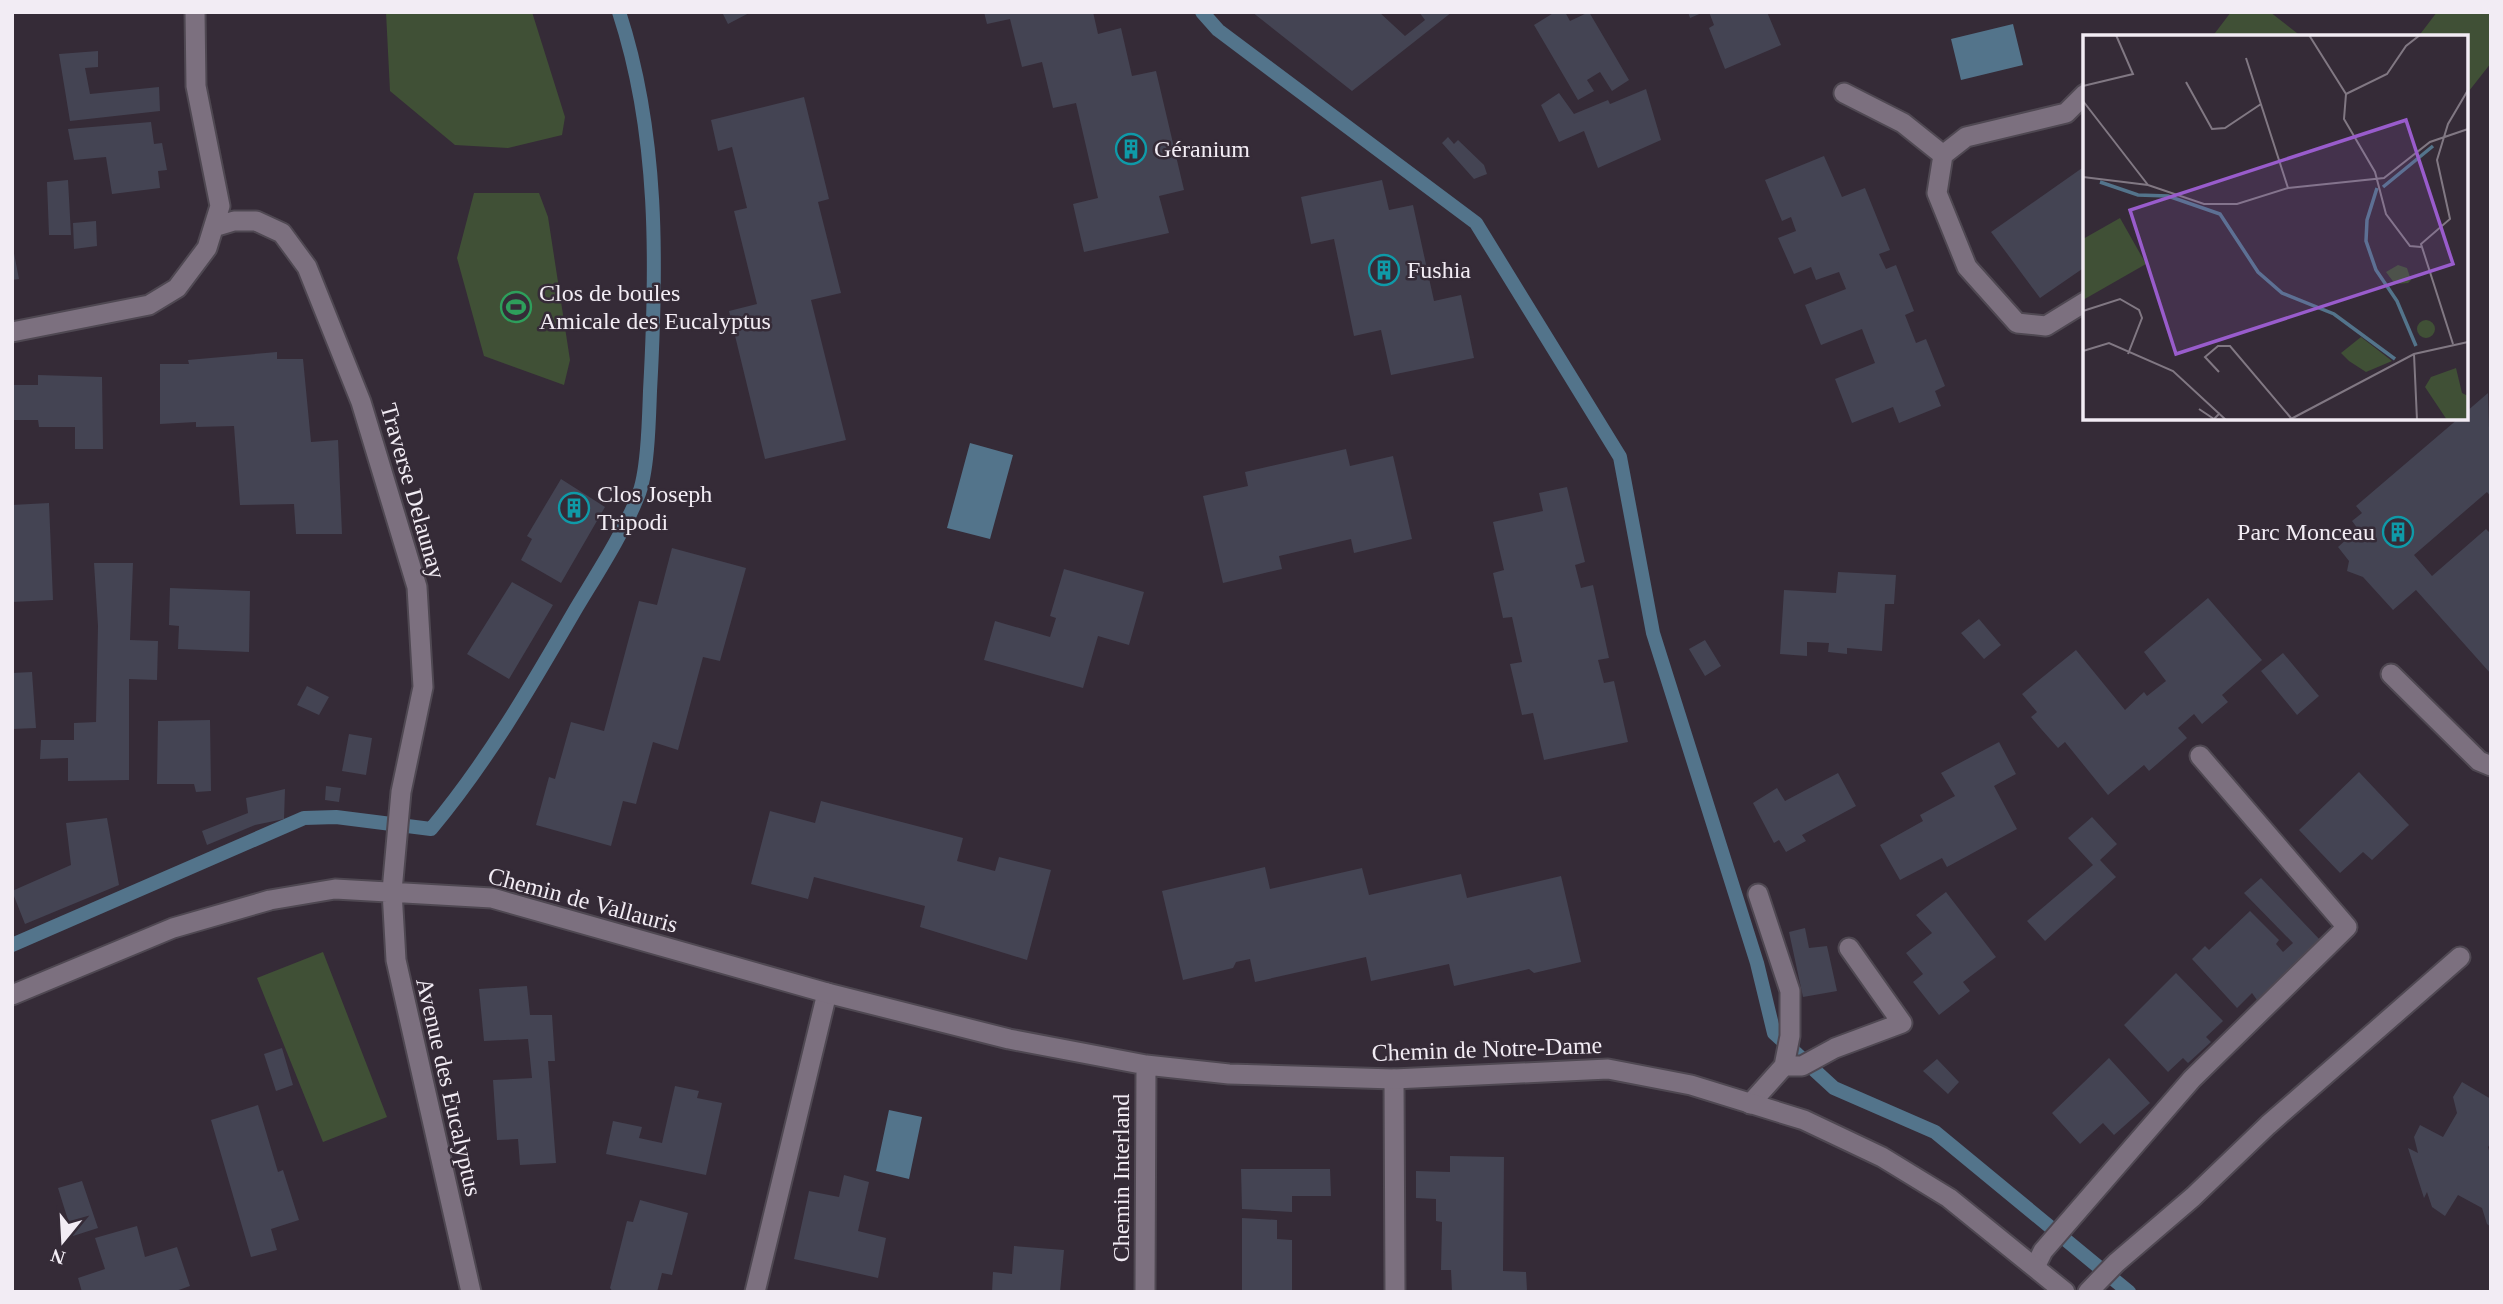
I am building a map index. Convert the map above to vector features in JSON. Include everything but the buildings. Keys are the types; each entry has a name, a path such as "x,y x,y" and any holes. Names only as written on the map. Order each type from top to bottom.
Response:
{"street":[{"path":"12,332 149,304 177,288 195,267 215,227 220,205 195,86 195,12"},
{"path":"1844,93 1903,123 1944,155"},
{"path":"2083,96 2066,113 1966,137 1944,155 1937,193 1968,267 2017,323 2046,326 2083,303"},
{"name":"Traverse Delaunay","path":"215,227 234,221 256,221 282,233 307,267 361,402 417,587 423,687 401,792 392,891"},
{"path":"2391,674 2479,761 2491,766"},
{"path":"2039,1259 2192,1079 2347,927 2200,756"},
{"name":"Chemin de Vallauris","path":"12,995 173,928 270,900 335,889 392,891 492,898 827,993 1009,1039 1146,1065"},
{"name":"Avenue des Eucalyptus","path":"392,891 396,960 471,1292"},
{"path":"1758,894 1790,991 1793,1066"},
{"path":"1750,1104 1793,1066 1902,1023 1849,947"},
{"path":"2092,1289 2116,1263 2460,957"},
{"path":"755,1292 827,993"},
{"name":"Chemin de Notre-Dame","path":"1146,1065 1229,1074 1394,1079 1608,1069 1692,1085 1804,1120 1882,1157 1949,1198 2039,1259 2065,1292"},
{"name":"Chemin Interland","path":"1145,1292 1146,1065"},
{"path":"1394,1079 1395,1292"}],"green space":[{"path":"386,12 532,12 565,117 562,135 508,148 455,145 390,91"},
{"path":"2231,12 2270,12 2299,35 2214,35"},
{"path":"2437,12 2491,12 2491,63 2469,91 2468,35 2420,35"},
{"name":"Clos de boules Amicale des Eucalyptus","path":"474,193 539,193 548,217 570,360 564,385 484,356 457,258"},
{"path":"323,952 387,1117 323,1142 257,978"}],"water":[{"path":"2013,24 2023,65 1961,80 1951,39"},
{"path":"970,443 1013,455 990,539 947,528"},
{"path":"889,1110 922,1117 909,1179 876,1171"}],"waterway":[{"path":"12,945 304,818 336,817 431,829 471,778 507,724 617,541 632,511 644,474 654,296 652,200 642,105 619,12"},
{"path":"1202,12 1218,30 1476,223 1620,457 1653,633 1757,963 1774,1033 1834,1088 1935,1132 2129,1292"}],"place":[{"name":"Géranium","path":"1131,149"},
{"name":"Fushia","path":"1384,270"},
{"name":"Clos de boules Amicale des Eucalyptus","path":"516,307"},
{"name":"Clos Joseph Tripodi","path":"574,508"},
{"name":"Parc Monceau","path":"2398,532"}]}
